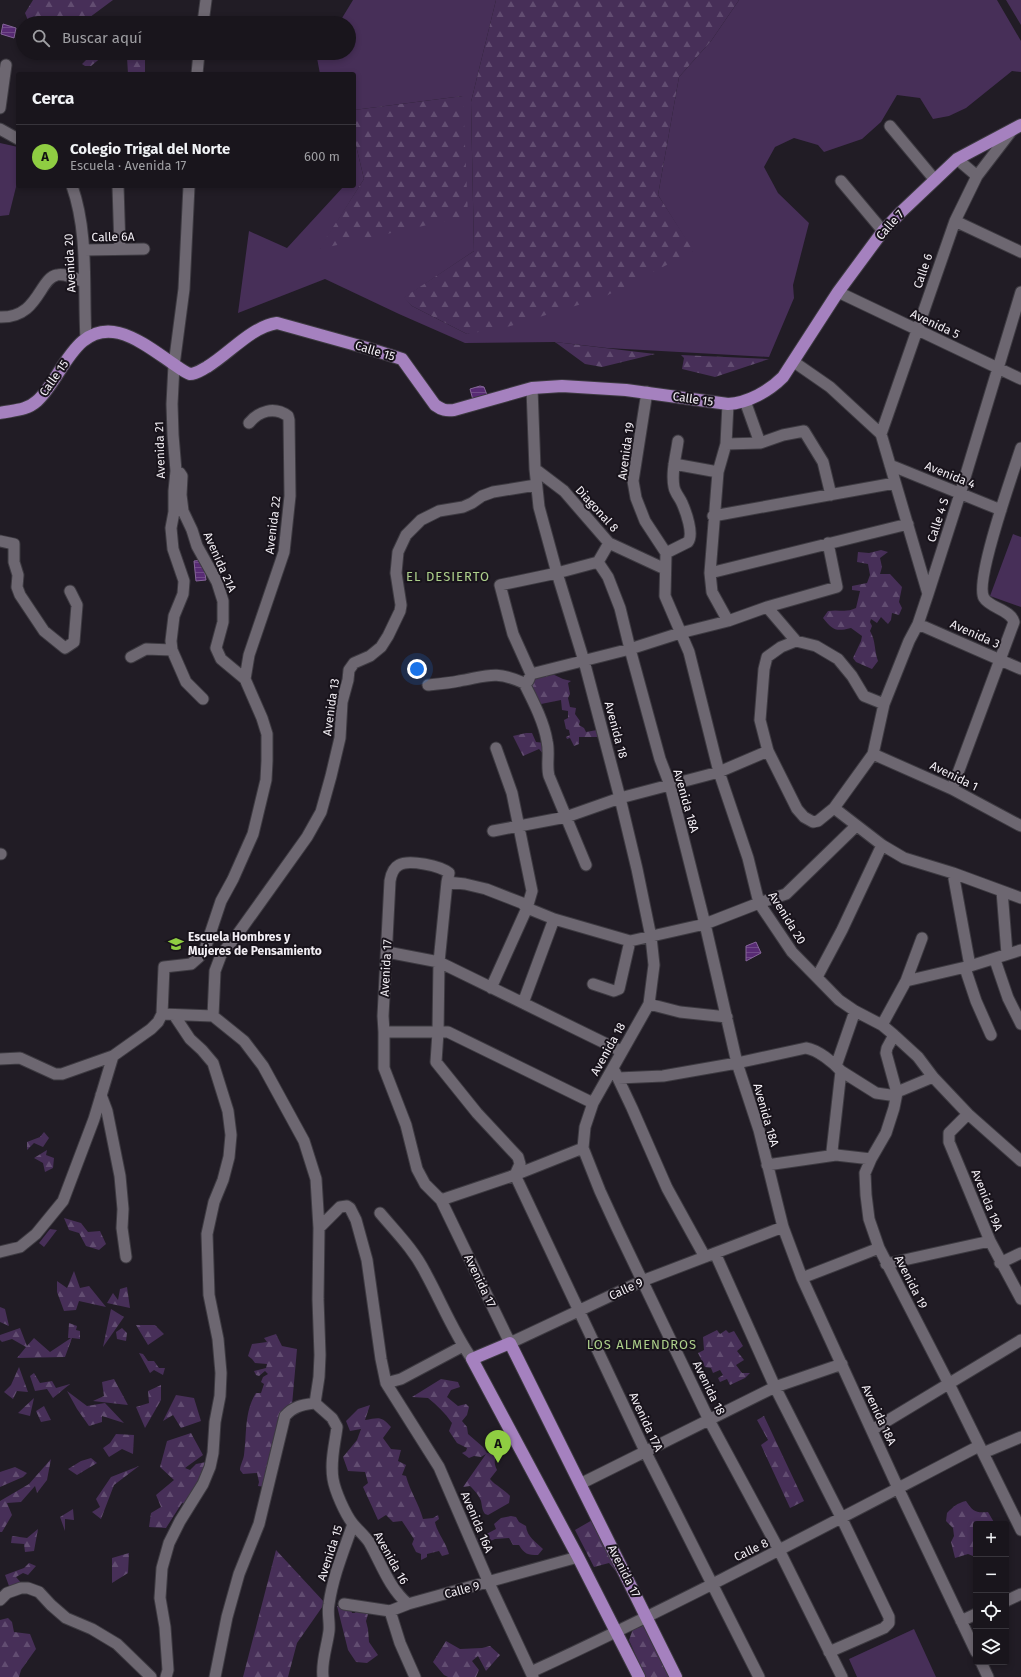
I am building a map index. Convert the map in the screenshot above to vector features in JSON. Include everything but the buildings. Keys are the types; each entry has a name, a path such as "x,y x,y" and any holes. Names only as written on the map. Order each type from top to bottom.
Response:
{"main road":[{"name":"Calle 7","path":"794,362 838,292 883,231 957,160 1017,127"},
{"name":"Calle 15","path":"0,413 25,409 38,401 73,350 86,339 95,334 107,332 121,333 146,346 188,374 193,374 215,362 259,329 277,323 402,359 435,405 446,411 532,388 576,387 647,392 728,404 745,401 777,383 794,362"},
{"name":"Calle 9","path":"472,1359 510,1343"},
{"name":"Avenida 17","path":"510,1343 676,1677"},
{"path":"472,1359 578,1557 639,1677"}],"street":[{"path":"204,16 206,0"},
{"path":"197,72 199,60"},
{"path":"0,108 6,65"},
{"path":"890,126 935,180"},
{"name":"Calle 6","path":"881,434 955,221 977,176 1017,127"},
{"path":"0,128 16,138"},
{"path":"957,160 977,176"},
{"path":"840,181 883,231"},
{"name":"Avenida 20","path":"73,188 77,199 84,250 86,339"},
{"path":"118,188 120,249"},
{"name":"Avenida 21","path":"188,188 184,289 174,364 172,404 172,435 176,471 174,512 171,528 173,549 184,581 183,594 174,616 171,641 172,650 186,682 203,699"},
{"path":"955,221 1021,252"},
{"name":"Calle 6A","path":"84,250 144,249"},
{"path":"0,317 16,316 36,299 48,281 56,275 64,275 84,282"},
{"name":"Avenida 5","path":"838,292 1021,379"},
{"name":"Calle 4 S","path":"873,754 884,704 909,641 918,624 928,594 1021,292"},
{"path":"794,362 830,387 881,434 928,594"},
{"name":"Avenida 18","path":"532,388 535,469 539,507 557,573 584,661 620,798 651,937 654,965 648,1004 621,1051 616,1073 593,1103 585,1127 583,1148 600,1191 709,1420 779,1550 842,1677"},
{"name":"Avenida 19","path":"647,392 633,481 636,498 645,521 666,552"},
{"path":"745,401 760,443"},
{"path":"728,404 726,444 718,472 713,516 710,574 712,592 728,621"},
{"name":"Avenida 22","path":"245,679 249,655 284,552 290,496 288,416 271,410 255,417 248,423"},
{"path":"726,444 760,443 783,435 804,431 823,462 831,495"},
{"path":"666,552 690,540 689,524 683,504 674,488 674,464 678,441"},
{"path":"952,789 1014,619 989,603 984,597 982,592 982,579 1001,510 1021,448"},
{"path":"674,464 718,472"},
{"name":"Avenida 4","path":"890,465 1001,510"},
{"name":"Diagonal 8","path":"535,469 564,492 609,543 665,569"},
{"name":"Avenida 21A","path":"176,471 182,476 181,495 183,511 192,530 197,546 217,582 223,601 222,622 216,648 221,659 245,679"},
{"path":"713,516 895,483"},
{"name":"Avenida 13","path":"213,1016 215,971 221,955 307,837 321,812 340,738 342,702 349,670 354,663 370,656 381,647 400,611 401,604 396,573 398,552 406,535 421,520 439,511 463,507 482,496 493,492 536,485"},
{"path":"710,574 908,524"},
{"path":"0,541 14,544 14,562 18,575 17,587 20,595 44,631 65,648 74,642 77,605 70,591"},
{"path":"524,683 528,681 531,674 513,634 500,585 557,573 598,562 609,543"},
{"path":"531,674 630,649 680,633 728,621 767,607 837,587 828,543"},
{"name":"Avenida 20","path":"666,552 665,596 689,652 719,772 748,858 760,902 792,952 839,1000 855,1011 882,1025 894,1035 918,1057 933,1077 968,1114 1021,1161"},
{"name":"Avenida 18A","path":"598,562 608,577 620,608 660,759 670,785 728,1017 737,1063 759,1130 784,1227 802,1278 898,1488 973,1646"},
{"path":"767,607 796,640 816,646 838,659 852,676 864,696 884,704"},
{"name":"Avenida 3","path":"918,624 1021,669"},
{"path":"796,640 781,647 767,657 764,669 760,720 768,751 797,809 804,817 813,822 818,821 834,808 873,754"},
{"path":"131,656 146,649 172,650"},
{"path":"428,684 460,681 488,675 503,676 524,683 544,727 549,753 547,769 586,865"},
{"path":"0,1059 20,1058 55,1074 62,1074 113,1056 151,1029 158,1022 162,1014 164,967 191,964 205,949 221,901 233,879 253,834 259,811 266,780 266,734 262,718 245,679"},
{"path":"491,988 527,908 532,891 512,793 496,748"},
{"path":"493,831 566,817 620,798 719,772 768,751"},
{"name":"Avenida 1","path":"873,754 952,789 1021,826"},
{"path":"834,808 882,846 904,858 953,873 1021,898"},
{"path":"515,1175 520,1164 518,1157 477,1113 435,1060 438,1032 439,962 447,882 465,884 486,889 522,903 527,908 554,919 630,941 705,924 760,902 786,894 792,890 856,826"},
{"path":"817,977 842,930 882,846"},
{"name":"Avenida 17","path":"447,882 449,873 443,869 420,863 403,863 399,865 391,874 383,1016 384,1068 406,1125 418,1169 425,1184 441,1200 510,1343"},
{"path":"953,873 968,967 976,1001 991,1035"},
{"path":"1002,891 1007,954"},
{"path":"523,1003 554,919"},
{"path":"882,1025 906,980 922,938"},
{"path":"592,984 614,991 619,989 630,941"},
{"path":"906,980 995,960 1007,954 1021,950"},
{"path":"387,952 439,962 621,1051"},
{"path":"995,960 1008,998 1021,1024"},
{"path":"648,1004 680,1012 728,1017"},
{"path":"836,1155 832,1150 839,1068 855,1011"},
{"path":"162,1014 213,1016 244,1041 263,1066 304,1141 316,1179 319,1228 318,1299 320,1355 319,1377 315,1403 298,1406 291,1409 285,1416 259,1524 239,1574 227,1617 215,1677"},
{"path":"166,1677 168,1670 165,1627 160,1598 162,1568 169,1543 180,1521 203,1484 210,1467 213,1453 215,1422 220,1396 221,1373 218,1339 209,1295 207,1234 214,1202 223,1180 229,1157 231,1135 228,1111 212,1063 202,1050 190,1039 174,1015"},
{"path":"384,1032 448,1032 593,1103"},
{"name":"Avenida 19","path":"894,1035 886,1053 897,1093 886,1133 870,1159 865,1172 869,1219 886,1264 949,1384 1021,1530"},
{"path":"830,1652 884,1628 889,1623 888,1617 710,1255 666,1188 616,1073 663,1076 737,1063 806,1048 812,1049 876,1093 890,1095 933,1077"},
{"path":"0,1252 20,1247 36,1234 63,1201 94,1119 113,1056"},
{"path":"101,1095 107,1111 120,1176 123,1209 122,1228 126,1257"},
{"name":"Avenida 19A","path":"968,1114 949,1133 949,1142 1000,1263 1021,1300"},
{"path":"441,1200 515,1175 583,1148"},
{"path":"767,1165 836,1155 870,1159"},
{"name":"Avenida 17A","path":"515,1175 645,1451 758,1677"},
{"path":"319,1228 340,1207 346,1206 350,1208 356,1220 366,1260 386,1383 401,1379 463,1346"},
{"path":"380,1213 410,1248 425,1270 463,1346 472,1359"},
{"name":"Calle 9","path":"510,1343 580,1312 642,1281 784,1227"},
{"path":"886,1264 990,1241"},
{"path":"802,1278 879,1248"},
{"path":"1000,1263 1021,1253"},
{"path":"872,1430 1021,1340"},
{"path":"580,1484 775,1387 842,1364"},
{"name":"Avenida 16A","path":"386,1383 439,1467 532,1675"},
{"name":"Avenida 15","path":"315,1403 332,1418 337,1427 331,1464 333,1480 353,1524 336,1570 328,1606 329,1629 322,1668 323,1677"},
{"name":"Calle 8","path":"532,1675 898,1488 981,1449 1021,1437"},
{"name":"Avenida 16","path":"353,1524 369,1542 395,1592 408,1604"},
{"name":"Calle 9","path":"344,1604 390,1611 408,1604 490,1583 578,1557"},
{"path":"0,1600 7,1593 20,1588 28,1588 39,1592 66,1618 92,1629 117,1644 151,1677"},
{"path":"1009,1600 1021,1594"},
{"path":"390,1611 400,1643 415,1677"},
{"path":"961,1621 973,1615"},
{"path":"982,1665 988,1677"}],"green space":[{"path":"33,0 113,0 91,16 26,16 25,13"},
{"path":"353,0 496,0 471,102 474,251 404,298 412,306 467,334 693,251 658,195 679,77 711,41 739,0 997,0 1021,41 1021,72 1012,71 966,108 949,116 933,119 920,98 897,95 881,122 862,139 824,152 818,145 794,138 775,147 764,167 778,193 809,223 793,285 794,298 769,357 607,348 555,342 465,343 325,279 238,313 249,231 287,248 342,188 356,188 356,145 364,179 320,249 463,96 356,110 356,72 320,72 317,60 356,60 356,16 343,16"},
{"path":"496,0 739,0 711,41 679,77 658,195 694,251 604,297 507,327 467,334 412,306 403,298 474,251 471,102"},
{"path":"1006,0 1021,0 1021,25"},
{"path":"86,60 98,60 91,66 85,66 82,64"},
{"path":"127,60 145,60 145,72 128,72"},
{"path":"463,96 468,216 319,249 364,179 356,145 356,110"},
{"path":"0,143 16,147 16,187 9,215 0,216"},
{"path":"555,342 655,354 602,367 585,364"},
{"path":"681,355 769,359 715,377 682,369 684,358"},
{"path":"1013,534 1021,537 1021,607 990,596"},
{"path":"881,550 888,552 880,558 882,567 880,574 890,574 902,587 899,602 902,608 899,615 892,613 891,620 888,624 881,617 877,623 871,619 870,622 872,626 870,631 878,661 872,669 856,662 853,658 862,636 851,628 841,630 835,629 823,618 828,611 849,610 856,608 860,591 852,590 852,586 867,583 870,575 868,564 857,562 858,552 869,553"},
{"path":"546,671 571,681 568,683 570,694 568,698 570,707 576,708 575,714 580,721 579,725 584,728 586,732 597,730 598,737 579,737 579,744 574,746 570,738 567,739 566,737 570,735 569,730 566,729 564,720 568,718 568,711 562,710 561,700 541,704 529,684"},
{"path":"532,733 536,742 545,743 545,756 539,749 523,756 513,736"},
{"path":"44,1132 49,1138 43,1147 34,1143 27,1150 27,1142 40,1137"},
{"path":"47,1150 46,1155 54,1158 53,1168 45,1172 43,1163 34,1158"},
{"path":"64,1218 81,1223 88,1232 100,1231 106,1244 99,1250 86,1246 79,1233 69,1230"},
{"path":"50,1229 57,1230 44,1247 39,1243"},
{"path":"74,1271 80,1288 89,1286 106,1307 79,1301 76,1310 64,1311 57,1292 57,1281 67,1288"},
{"path":"127,1287 130,1308 107,1303 113,1293 118,1300 120,1289"},
{"path":"0,1307 5,1309 9,1326 0,1322"},
{"path":"111,1309 124,1317 103,1347"},
{"path":"69,1323 77,1326 76,1330 80,1331 80,1339 72,1338 65,1357 17,1358 26,1347 12,1339 2,1342 0,1340 0,1335 20,1328 27,1346 34,1338 50,1352 71,1338 68,1338"},
{"path":"136,1325 155,1325 164,1334 148,1345"},
{"path":"122,1328 127,1333 126,1341 117,1339 116,1332"},
{"path":"717,1330 720,1334 726,1330 729,1333 734,1331 743,1346 737,1351 744,1360 736,1365 742,1373 750,1373 745,1378 730,1385 727,1379 720,1382 718,1378 723,1375 720,1370 713,1373 711,1368 705,1367 698,1353 704,1350 703,1337"},
{"path":"276,1334 282,1346 297,1349 292,1405 266,1487 258,1486 259,1482 257,1473 243,1474 240,1470 240,1466 244,1455 249,1408 256,1393 261,1393 264,1384 261,1382 263,1377 268,1374 265,1371 259,1376 256,1375 254,1371 266,1368 267,1364 255,1363 248,1356 252,1344 267,1342 264,1338"},
{"path":"139,1353 143,1354 148,1361 154,1361 159,1368 165,1368 163,1375 154,1370 150,1373"},
{"path":"19,1367 28,1392 17,1391 13,1399 4,1392 11,1385"},
{"path":"34,1373 40,1383 52,1381 56,1388 70,1384 53,1398 47,1389 35,1391 30,1376"},
{"path":"114,1379 128,1405 93,1401 104,1396 102,1382"},
{"path":"441,1379 458,1382 460,1387 451,1390 447,1397 458,1406 466,1404 469,1407 467,1415 462,1421 467,1427 468,1434 483,1447 487,1453 497,1454 495,1458 495,1466 497,1470 490,1479 510,1496 509,1503 488,1515 485,1514 481,1501 475,1491 470,1486 463,1487 486,1454 481,1457 474,1456 469,1458 462,1453 466,1451 467,1448 457,1443 449,1431 452,1423 438,1406 428,1398 412,1397"},
{"path":"161,1385 161,1400 145,1428 136,1407 149,1403 148,1391"},
{"path":"67,1391 87,1406 105,1403 124,1423 102,1416 102,1422 89,1426"},
{"path":"176,1395 194,1398 201,1421 181,1428 173,1415 163,1421"},
{"path":"34,1398 30,1416 18,1413"},
{"path":"370,1405 365,1420 379,1418 391,1427 383,1438 391,1449 401,1450 398,1461 406,1465 402,1475 406,1476 423,1519 433,1518 438,1515 439,1519 435,1522 436,1526 449,1554 442,1556 439,1551 427,1554 427,1557 421,1560 421,1554 416,1552 412,1544 414,1539 402,1521 393,1522 386,1515 378,1520 363,1487 368,1483 365,1472 348,1471 343,1457 357,1440 361,1429 350,1431 346,1421 358,1409"},
{"path":"44,1406 51,1420 41,1422 36,1411"},
{"path":"764,1416 804,1501 790,1508 761,1445 768,1440 757,1420"},
{"path":"191,1433 203,1455 185,1468 190,1470 196,1464 206,1462 208,1474 194,1489 196,1507 182,1503 166,1528 149,1527 151,1513 161,1507 156,1495 174,1480 160,1467 167,1441"},
{"path":"116,1434 134,1435 133,1454 122,1449 109,1457 103,1448 110,1443"},
{"path":"91,1458 97,1463 77,1475 68,1469 81,1461"},
{"path":"51,1459 47,1480 37,1493 35,1486 21,1502 7,1503 12,1515 2,1532 0,1532 0,1501 29,1484"},
{"path":"139,1466 114,1485 101,1519 92,1512 100,1507 96,1499 111,1477"},
{"path":"15,1467 27,1473 23,1477 0,1487 0,1472"},
{"path":"966,1501 975,1511 988,1512 993,1521 973,1521 973,1556 968,1554 955,1558 951,1542 954,1536 953,1528 946,1521 947,1513 960,1503"},
{"path":"73,1509 74,1520 65,1519 65,1531 60,1517"},
{"path":"511,1516 516,1517 519,1522 526,1526 530,1536 543,1549 538,1555 527,1553 519,1545 513,1545 509,1538 495,1539 482,1545 477,1539 496,1529 494,1524 501,1518"},
{"path":"594,1519 619,1575 609,1563 594,1567 575,1530"},
{"path":"38,1529 34,1551 25,1552 24,1544 11,1543 12,1536 27,1538"},
{"path":"276,1550 325,1603 297,1643 288,1677 243,1677"},
{"path":"129,1553 128,1573 112,1583 112,1558"},
{"path":"29,1563 36,1566 28,1575 23,1573 16,1577 23,1585 9,1586 5,1575 24,1568"},
{"path":"337,1606 351,1608 352,1613 355,1613 356,1610 369,1611 366,1621 369,1642 378,1655 367,1663 356,1662 348,1650"},
{"path":"8,1618 12,1622 14,1632 30,1634 36,1649 21,1670 19,1677 0,1677 0,1620"},
{"path":"644,1626 652,1636 673,1677 645,1677 629,1640 633,1629"},
{"path":"914,1629 936,1677 857,1677 849,1659"},
{"path":"446,1641 460,1649 490,1646 500,1655 486,1671 478,1656 472,1661 479,1670 476,1677 448,1677 444,1675 433,1662"}],"shaded area":[{"path":"3,24 16,28 14,38 1,34"},
{"path":"480,386 484,387 487,395 473,400 470,389"},
{"path":"203,560 206,580 196,581 194,561"},
{"path":"756,942 761,953 746,961 746,946"}],"place":[{"name":"Escuela Hombres y Mujeres de Pensamiento","path":"176,944"},
{"name":"Colegio Trigal del Norte","path":"498,1463"}],"district":[{"name":"EL DESIERTO","path":"448,576"},
{"name":"LOS ALMENDROS","path":"642,1344"}]}
